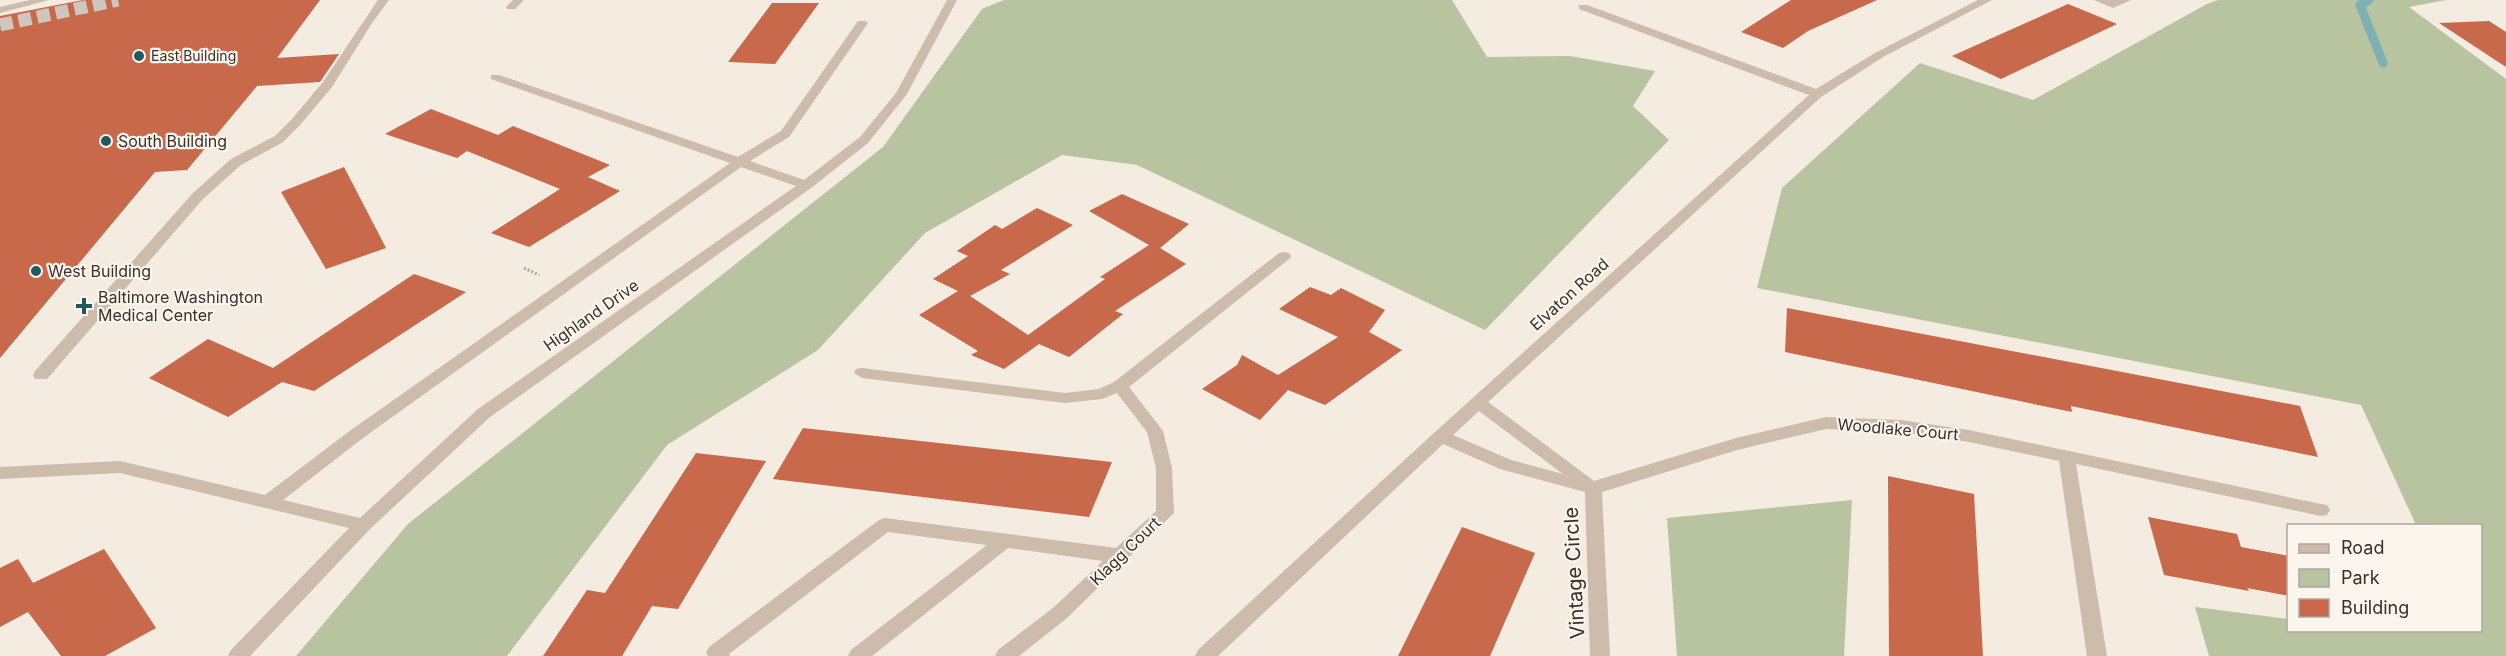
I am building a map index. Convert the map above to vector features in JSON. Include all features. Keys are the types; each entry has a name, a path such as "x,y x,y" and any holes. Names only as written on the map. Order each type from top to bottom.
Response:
{"street":[{"path":"0,10 44,0"},
{"path":"41,375 198,196 236,162 279,139 328,84 367,22 384,0"},
{"name":"Highland Drive","path":"238,656 363,525 484,413 806,185 864,140 901,94 952,0"},
{"name":"Elvaton Road","path":"1205,656 1478,402 1817,94 1857,66 1987,0"},
{"path":"2099,0 2113,5 2126,0"},
{"path":"1583,7 1817,94"},
{"path":"268,502 366,427 739,162 785,134 862,23"},
{"path":"495,77 806,185"},
{"path":"862,373 1065,398 1102,394 1120,386 1284,256"},
{"name":"Klagg Court","path":"1005,656 1060,613 1165,513 1164,468 1155,431 1120,386"},
{"name":"Vintage Circle","path":"1478,402 1593,488"},
{"name":"Woodlake Court","path":"1593,488 1736,444 1826,423 1913,428 1968,436 2321,510"},
{"name":"Vintage Circle","path":"1441,436 1506,465 1593,488"},
{"path":"2066,455 2097,656"},
{"path":"0,473 120,467 363,525"},
{"name":"Vintage Circle","path":"1593,488 1600,656"},
{"path":"720,656 716,653 885,525 1121,556"},
{"path":"858,656 1005,541"}],"green space":[{"path":"1004,0 1452,0 1487,57 1570,56 1655,71 1633,106 1669,140 1485,330 1137,165 1062,155 925,233 818,350 667,445 507,656 296,656 408,524 883,147 982,9"},
{"path":"2218,0 2446,0 2409,7 2506,79 2506,656 2209,656 2195,607 2287,619 2287,632 2482,632 2482,524 2416,524 2361,405 1757,288 1782,188 1920,63 2033,100"},
{"path":"1852,500 1844,656 1677,656 1667,518"}],"building":[{"path":"83,0 320,0 277,58 339,54 320,82 257,86 187,170 155,172 0,358 0,16"},
{"path":"1791,0 1877,0 1808,31 1783,48 1741,32"},
{"path":"772,3 819,3 775,64 728,62"},
{"path":"2068,4 2117,24 2001,79 1952,56"},
{"path":"2489,21 2506,32 2506,67 2439,23"},
{"path":"431,109 498,135 513,126 610,165 588,177 620,191 529,247 491,233 560,189 467,151 457,158 385,134"},
{"path":"344,167 386,248 326,269 281,192"},
{"path":"1122,194 1189,224 1160,248 1186,264 1115,311 1123,314 1069,357 1039,344 1004,369 971,355 978,351 919,315 958,291 933,279 968,256 957,251 995,225 1002,229 1037,208 1073,225 1001,270 1010,274 970,296 1028,335 1105,279 1100,277 1149,245 1089,211"},
{"path":"414,274 466,292 314,391 282,382 228,417 149,378 208,339 273,368"},
{"path":"1310,287 1331,295 1341,288 1385,310 1369,332 1402,350 1325,405 1288,390 1260,420 1202,389 1237,365 1242,355 1278,375 1338,337 1279,309"},
{"path":"1787,308 2300,406 2318,457 2071,406 2072,412 1785,352"},
{"path":"803,428 1112,462 1089,517 773,479"},
{"path":"696,453 766,461 678,609 652,606 622,656 543,656 587,590 605,593"},
{"path":"1888,476 1974,494 1983,656 1889,656"},
{"path":"2148,517 2237,534 2241,547 2287,556 2287,596 2247,588 2249,591 2164,575"},
{"path":"1462,527 1535,553 1490,656 1398,656"},
{"path":"104,549 156,628 105,656 61,656 28,612 0,627 0,568 18,559 33,583"}],"waterway":[{"path":"2369,0 2360,5 2383,63"}],"tunnel":[{"path":"0,25 118,0"}],"place":[{"name":"East Building","path":"139,56"},
{"name":"South Building","path":"106,141"},
{"name":"West Building","path":"36,271"},
{"name":"Baltimore Washington Medical Center","path":"84,306"}]}
